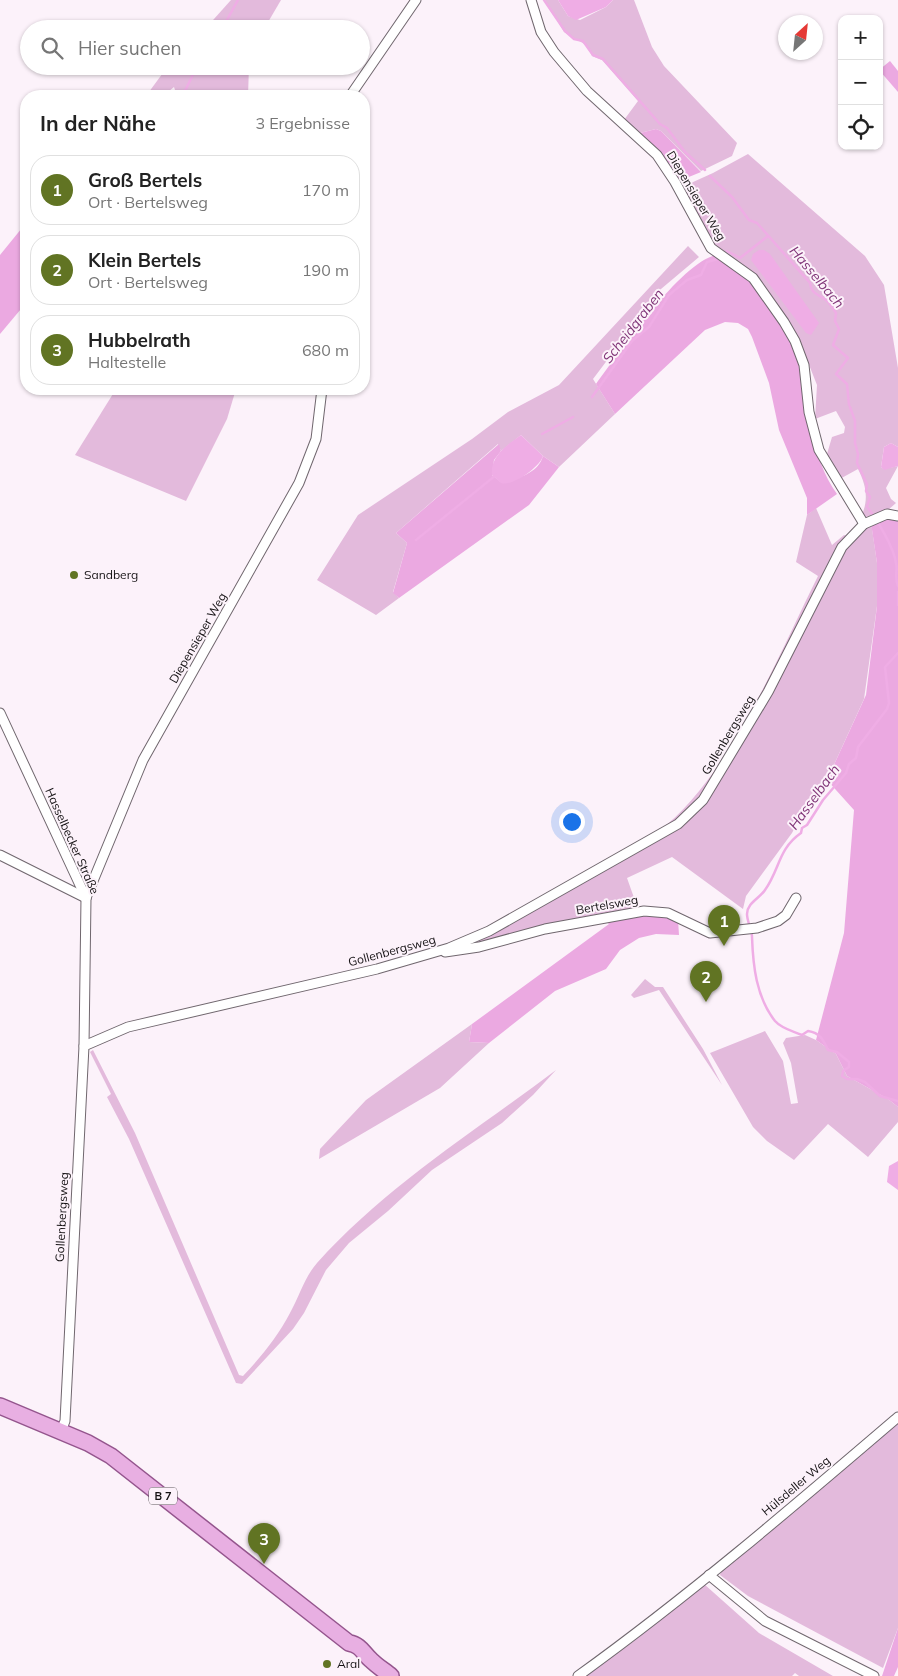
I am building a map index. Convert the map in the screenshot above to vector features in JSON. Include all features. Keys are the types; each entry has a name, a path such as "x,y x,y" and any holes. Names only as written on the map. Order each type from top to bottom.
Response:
{"main road":[{"name":"B 7","path":"0,1406 61,1431 110,1456 349,1643 351,1651 361,1658 369,1658 391,1676"}],"street":[{"path":"370,67 416,0"},
{"name":"Diepensieper Weg","path":"531,0 541,32 554,52 587,91 657,155 671,174 707,242 716,252 745,270 753,278 784,322 795,341 804,364 809,412 819,450 867,522"},
{"path":"354,90 364,75"},
{"name":"Diepensieper Weg","path":"86,898 143,760 299,484 316,439 321,395"},
{"name":"Gollenbergsweg","path":"61,1431 65,1421 84,1046 128,1027 377,969 437,952 488,931 665,832 695,809 768,692 834,559 848,540 867,522 887,514 898,516"},
{"name":"Hasselbecker Straße","path":"0,713 86,898 84,1046"},
{"path":"0,855 86,898"},
{"name":"Bertelsweg","path":"437,952 462,951 544,929 644,910 674,916 705,932 757,928 774,924 783,918 796,898"},
{"name":"Hülsdeller Weg","path":"578,1676 613,1652 709,1575 898,1417"},
{"path":"709,1575 765,1621 874,1676"}],"shaded area":[{"path":"231,0 281,0 269,20 213,20"},
{"path":"545,0 558,0 568,16 580,20 606,7 613,0 634,0 652,47 664,66 737,143 732,156 701,171 661,131 656,129 640,133 624,120 638,101 602,60 592,56 586,45 564,32"},
{"path":"558,0 613,0 606,7 576,20 568,16"},
{"path":"890,61 898,71 898,92 883,75 883,67"},
{"path":"161,75 249,75 248,90 175,90 174,87 170,90 150,90"},
{"path":"656,129 661,131 701,172 679,181 640,133"},
{"path":"748,154 865,256 884,285 898,368 898,447 891,443 884,447 881,467 884,469 898,466 886,488 891,499 896,503 888,510 860,519 865,506 866,494 858,469 838,480 827,454 832,437 844,433 845,427 836,411 815,419 817,385 798,337 756,278 743,265 709,241 682,187"},
{"path":"20,230 20,310 0,334 0,255"},
{"path":"688,246 699,257 661,289 593,379 615,414 559,467 543,456 521,435 501,451 498,444 396,533 407,543 393,592 399,598 376,615 317,580 358,515 472,439 508,412 559,385"},
{"path":"759,250 764,250 770,254 819,323 811,335 806,333 751,260 753,254"},
{"path":"716,255 742,273 757,288 780,321 798,357 816,449 828,479 837,494 807,515 807,498 779,430 769,383 748,329 738,323 725,322 705,330 615,414 596,384 635,331 669,291 685,274 701,262"},
{"path":"112,395 234,395 227,419 186,501 75,455"},
{"path":"521,435 543,456 537,465 525,475 512,482 501,483 492,475 494,462 510,443"},
{"path":"891,443 898,447 898,466 884,470 881,467 884,447"},
{"path":"499,444 501,451 494,460 492,475 502,483 532,471 537,467 543,456 559,467 529,505 399,598 393,593 407,543 396,533"},
{"path":"816,508 832,545 844,535 848,536 768,691 704,793 675,824 659,831 684,808 708,780 730,748 787,641 818,576 796,562 807,515"},
{"path":"885,518 898,520 898,1107 888,1099 847,1076 836,1054 816,1040 844,933 854,810 827,780 866,695 877,606 877,563 871,523"},
{"path":"871,522 877,563 877,606 864,699 827,780 811,797 792,833 746,896 743,909 672,857 627,878 638,909 594,915 454,950 678,825 703,801 839,557"},
{"path":"655,914 678,920 679,935 656,934 639,938 620,950 606,969 555,991 489,1043 469,1042 472,1024 609,924 604,920"},
{"path":"645,979 655,987 663,987 703,1049 722,1085 659,990 634,998 631,995"},
{"path":"472,1024 469,1042 489,1043 440,1088 319,1159 320,1149 366,1100"},
{"path":"765,1031 783,1061 791,1104 798,1103 791,1063 783,1043 786,1038 805,1035 836,1054 847,1076 888,1099 898,1107 898,1122 868,1157 828,1124 794,1160 767,1141 753,1127 710,1053"},
{"path":"93,1050 135,1133 239,1375 243,1376 263,1354 280,1330 305,1281 317,1263 343,1235 401,1185 556,1070 533,1095 502,1123 432,1170 388,1211 349,1243 326,1270 304,1313 293,1329 242,1384 236,1383 129,1139 107,1097 111,1094 90,1052"},
{"path":"898,1161 898,1190 887,1182 889,1166"},
{"path":"898,1421 898,1628 883,1668 748,1596 720,1575 722,1568"},
{"path":"704,1584 759,1633 833,1676 799,1676 795,1673 792,1676 585,1676 634,1641"},
{"path":"898,1628 898,1667 894,1676 882,1676"}],"waterway":[{"path":"227,20 238,0"},
{"name":"Hasselbach","path":"544,0 565,31 574,39 583,41 593,55 603,59 660,124 667,128 685,152 705,170"},
{"path":"185,90 193,75"},
{"name":"Hasselbach","path":"710,176 732,197 749,220 757,223 810,283 813,292 827,301 836,313 835,321 839,329 833,345 848,358 836,374 847,384 849,405"},
{"name":"Scheidgraben","path":"727,251 740,258 768,236"},
{"name":"Scheidgraben","path":"592,397 632,341 649,327 669,295 687,280 701,275 707,262 718,259"},
{"name":"Hasselbach","path":"850,407 855,421 857,463 867,484 866,491 870,497 867,507 889,542 895,557 898,586"},
{"name":"Scheidgraben","path":"542,434 573,417"},
{"name":"Scheidgraben","path":"416,540 496,475"},
{"name":"Hasselbach","path":"898,592 898,605"},
{"name":"Hasselbach","path":"898,653 885,667 889,703 887,709 858,747 856,758 849,764 846,773 823,800 807,825 802,828 801,833 793,839 783,853 770,882 763,893 749,907 747,914 752,934 753,959 757,980 764,1002 775,1021 784,1028 802,1035 808,1031 818,1035 828,1050 837,1052 849,1062 849,1067 843,1071 842,1076 847,1079 857,1079 865,1082 880,1096 898,1101"}],"place":[{"name":"Sandberg","path":"74,575"},
{"name":"Groß Bertels","path":"724,946"},
{"name":"Klein Bertels","path":"706,1002"},
{"name":"Hubbelrath","path":"264,1564"},
{"name":"Aral","path":"327,1664"}]}
